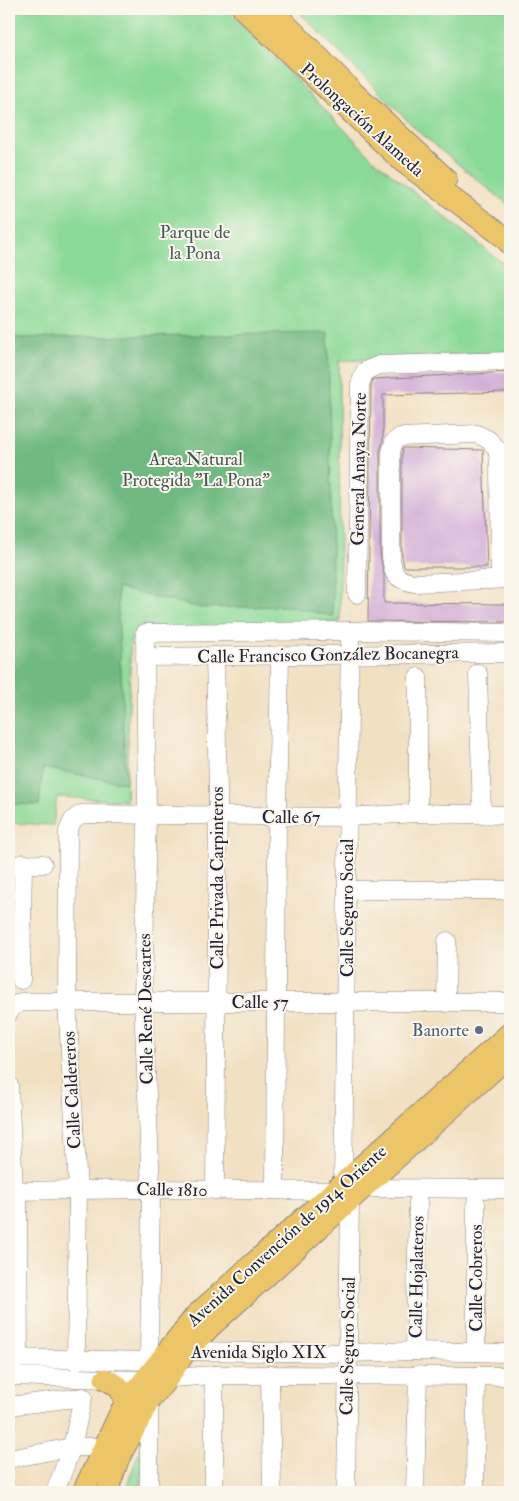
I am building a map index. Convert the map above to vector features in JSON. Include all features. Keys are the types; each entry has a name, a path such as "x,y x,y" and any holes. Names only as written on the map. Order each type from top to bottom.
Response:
{"main road":[{"name":"Prolongación Alameda","path":"243,9 402,161 509,238"},
{"name":"Prolongación Alameda","path":"271,9 354,94 509,238"},
{"name":"Avenida Convención de 1914 Oriente","path":"107,1492 118,1460 149,1401 186,1351 510,1033"},
{"name":"Avenida Convención de 1914 Oriente","path":"83,1492 127,1402 151,1366 196,1315 510,1055"},
{"path":"105,1378 118,1386 127,1402"}],"street":[{"name":"General Anaya Norte","path":"357,594 360,384 365,371 379,365 510,361"},
{"path":"477,434 489,440 497,449 505,579 415,583 404,582 396,576 392,569 391,555 391,452 394,442 400,438 477,434"},
{"name":"Calle Francisco González Bocanegra","path":"145,634 350,631 510,633"},
{"name":"Calle Seguro Social","path":"346,1492 348,1191 346,1002 350,631"},
{"name":"Calle René Descartes","path":"145,634 147,815 143,1002 151,1189 151,1366"},
{"name":"Calle Francisco González Bocanegra","path":"145,657 510,653"},
{"path":"275,1189 275,1002 280,655"},
{"name":"Calle Privada Carpinteros","path":"215,1190 218,816 216,656"},
{"path":"478,673 482,814"},
{"path":"418,677 418,813"},
{"name":"Calle 67","path":"72,820 81,814 277,817 347,817 418,813 510,815"},
{"name":"Calle Caldereros","path":"72,820 68,831 67,1002 78,1189 76,1361"},
{"path":"21,980 16,864 43,864"},
{"path":"347,890 510,890"},
{"path":"446,1003 447,941"},
{"name":"Calle 57","path":"10,1011 21,1002 510,1002"},
{"path":"9,1085 11,1191 18,1204 14,1359"},
{"name":"Calle 1810","path":"11,1191 78,1189 348,1191 510,1189"},
{"name":"Calle Hojalateros","path":"415,1351 418,1202"},
{"name":"Calle Cobreros","path":"476,1203 476,1352"},
{"name":"Avenida Siglo XIX","path":"9,1376 105,1378 151,1366 186,1351 510,1353"},
{"name":"Avenida Siglo XIX","path":"14,1359 151,1366 167,1379 214,1375 510,1376"},
{"path":"214,1375 214,1492"},
{"path":"270,1375 272,1492"},
{"path":"416,1492 418,1375"},
{"path":"475,1492 476,1376"},
{"path":"9,1406 83,1397 72,1448 55,1492"},
{"path":"149,1401 149,1492"},
{"path":"9,1459 72,1448 105,1447"}],"green space":[{"name":"Parque de la Pona","path":"9,9 227,9 373,159 510,269 510,352 339,361 340,622 131,633 126,801 57,797 53,825 9,823"},
{"path":"296,9 510,9 510,206 422,135"},
{"name":"Area Natural Protegida \"La Pona\"","path":"328,333 333,616 287,606 201,608 117,588 126,783 43,768 39,805 9,804 9,338"},
{"path":"142,1442 141,1492 125,1492"}],"building":[{"path":"510,372 510,392 383,395 383,440 380,452 380,555 384,575 384,603 510,604 510,622 368,621 371,386 373,379"},
{"path":"403,448 483,450 487,567 404,567 402,555"}],"place":[{"name":"Banorte","path":"479,1030"}]}
